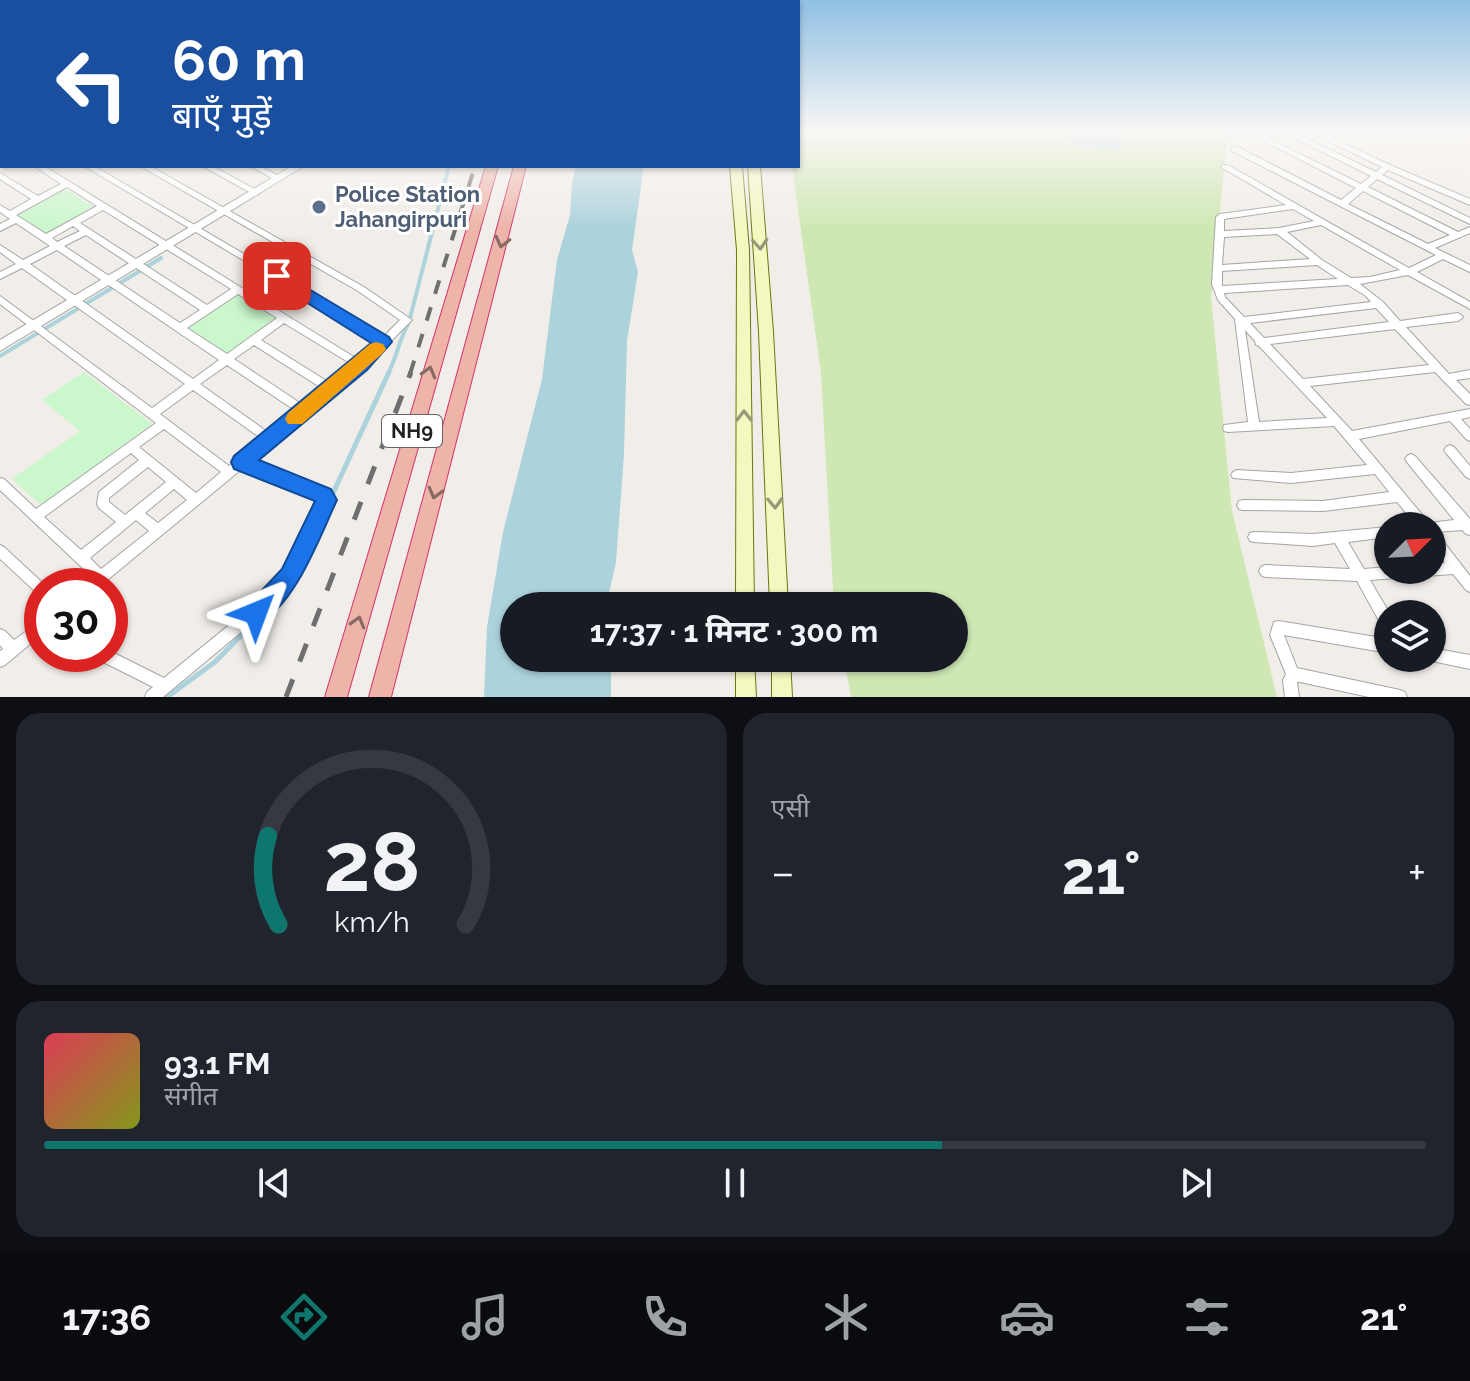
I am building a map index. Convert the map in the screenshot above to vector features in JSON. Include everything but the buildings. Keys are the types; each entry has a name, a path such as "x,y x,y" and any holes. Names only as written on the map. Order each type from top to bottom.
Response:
{"highway":[{"name":"NH9","path":"336,697 491,168"},
{"path":"380,697 519,168"}],"main road":[{"path":"736,168 743,250 745,592"},
{"path":"754,168 766,332 778,592"},
{"path":"745,672 746,697"},
{"path":"781,672 782,697"}],"street":[{"path":"1265,165 1470,269"},
{"path":"1314,165 1458,235"},
{"path":"1351,165 1470,221"},
{"path":"1382,165 1470,202"},
{"path":"1225,167 1470,306"},
{"path":"1342,204 1387,167"},
{"path":"41,168 360,365"},
{"path":"91,168 383,342"},
{"path":"112,568 406,324 406,318 148,168"},
{"path":"210,168 256,192"},
{"path":"258,168 278,178"},
{"path":"0,346 296,168"},
{"path":"0,175 38,200"},
{"path":"0,228 38,200 67,184"},
{"path":"1458,197 1470,193"},
{"path":"46,238 103,206"},
{"path":"1292,207 1222,216 1218,290 1239,321 1350,436 1413,512"},
{"path":"0,208 304,411"},
{"path":"73,222 208,310"},
{"path":"1219,234 1279,231 1320,223"},
{"path":"1429,247 1470,230"},
{"path":"0,276 86,231"},
{"path":"1279,231 1380,304 1470,401"},
{"path":"0,248 270,439"},
{"path":"1218,290 1353,283 1408,272 1444,255"},
{"path":"1217,268 1319,262"},
{"path":"180,328 238,289"},
{"path":"0,299 229,472"},
{"path":"1239,321 1380,304"},
{"path":"1260,342 1458,317"},
{"path":"152,414 284,318"},
{"path":"1239,321 1254,427"},
{"path":"253,339 331,389"},
{"path":"1301,383 1438,368"},
{"path":"1447,378 1470,374"},
{"path":"1350,436 1470,413"},
{"path":"1453,417 1470,436"},
{"path":"1228,428 1336,422"},
{"path":"36,516 164,423"},
{"path":"131,447 196,500"},
{"path":"1450,450 1470,474"},
{"path":"1411,459 1468,526"},
{"path":"125,523 103,504 103,496 147,461"},
{"path":"152,697 271,599 290,576 326,505 323,495 241,462"},
{"path":"1237,475 1303,478 1378,469"},
{"path":"81,558 174,482"},
{"path":"0,483 92,568"},
{"path":"1243,505 1323,506 1400,496"},
{"path":"136,513 158,531"},
{"path":"1446,527 1468,526"},
{"path":"1254,537 1339,538 1374,534"},
{"path":"1339,538 1375,600"},
{"path":"0,551 24,573"},
{"path":"1446,555 1470,586"},
{"path":"1265,571 1360,575 1456,568"},
{"path":"1293,675 1277,635 1279,627 1374,644"},
{"path":"0,636 13,649"},
{"path":"0,660 24,640"},
{"path":"1446,658 1470,662"},
{"path":"128,667 166,686"},
{"path":"1293,675 1346,691 1400,697"},
{"path":"1292,697 1290,680 1293,675"}],"green space":[{"path":"800,165 1225,165 1211,297 1232,511 1277,697 851,697 847,672 968,672 968,592 833,592 821,373 792,168 800,168"},
{"path":"65,189 94,207 46,233 16,214"},
{"path":"237,295 276,319 227,354 188,328"},
{"path":"84,372 152,424 41,505 12,479 80,431 42,400"}],"water":[{"path":"576,168 644,168 632,250 638,272 627,341 624,455 616,562 609,592 500,592 500,672 611,672 611,697 484,697 487,627 503,532 542,379 557,260 570,215"}],"waterway":[{"path":"388,374 409,322 448,168"},
{"path":"0,356 161,258"},
{"path":"328,504 389,372"},
{"path":"281,596 292,585 297,574"},
{"path":"167,697 215,662 263,613"}],"railway":[{"path":"410,374 474,168"},
{"path":"286,697 411,372"}],"slow traffic":[{"path":"295,419 376,349"}],"place":[{"name":"Police Station Jahangirpuri","path":"319,207"}],"route":[{"path":"256,613 290,576 323,513 326,500 323,495 241,462 360,365 383,342 277,276"}]}
